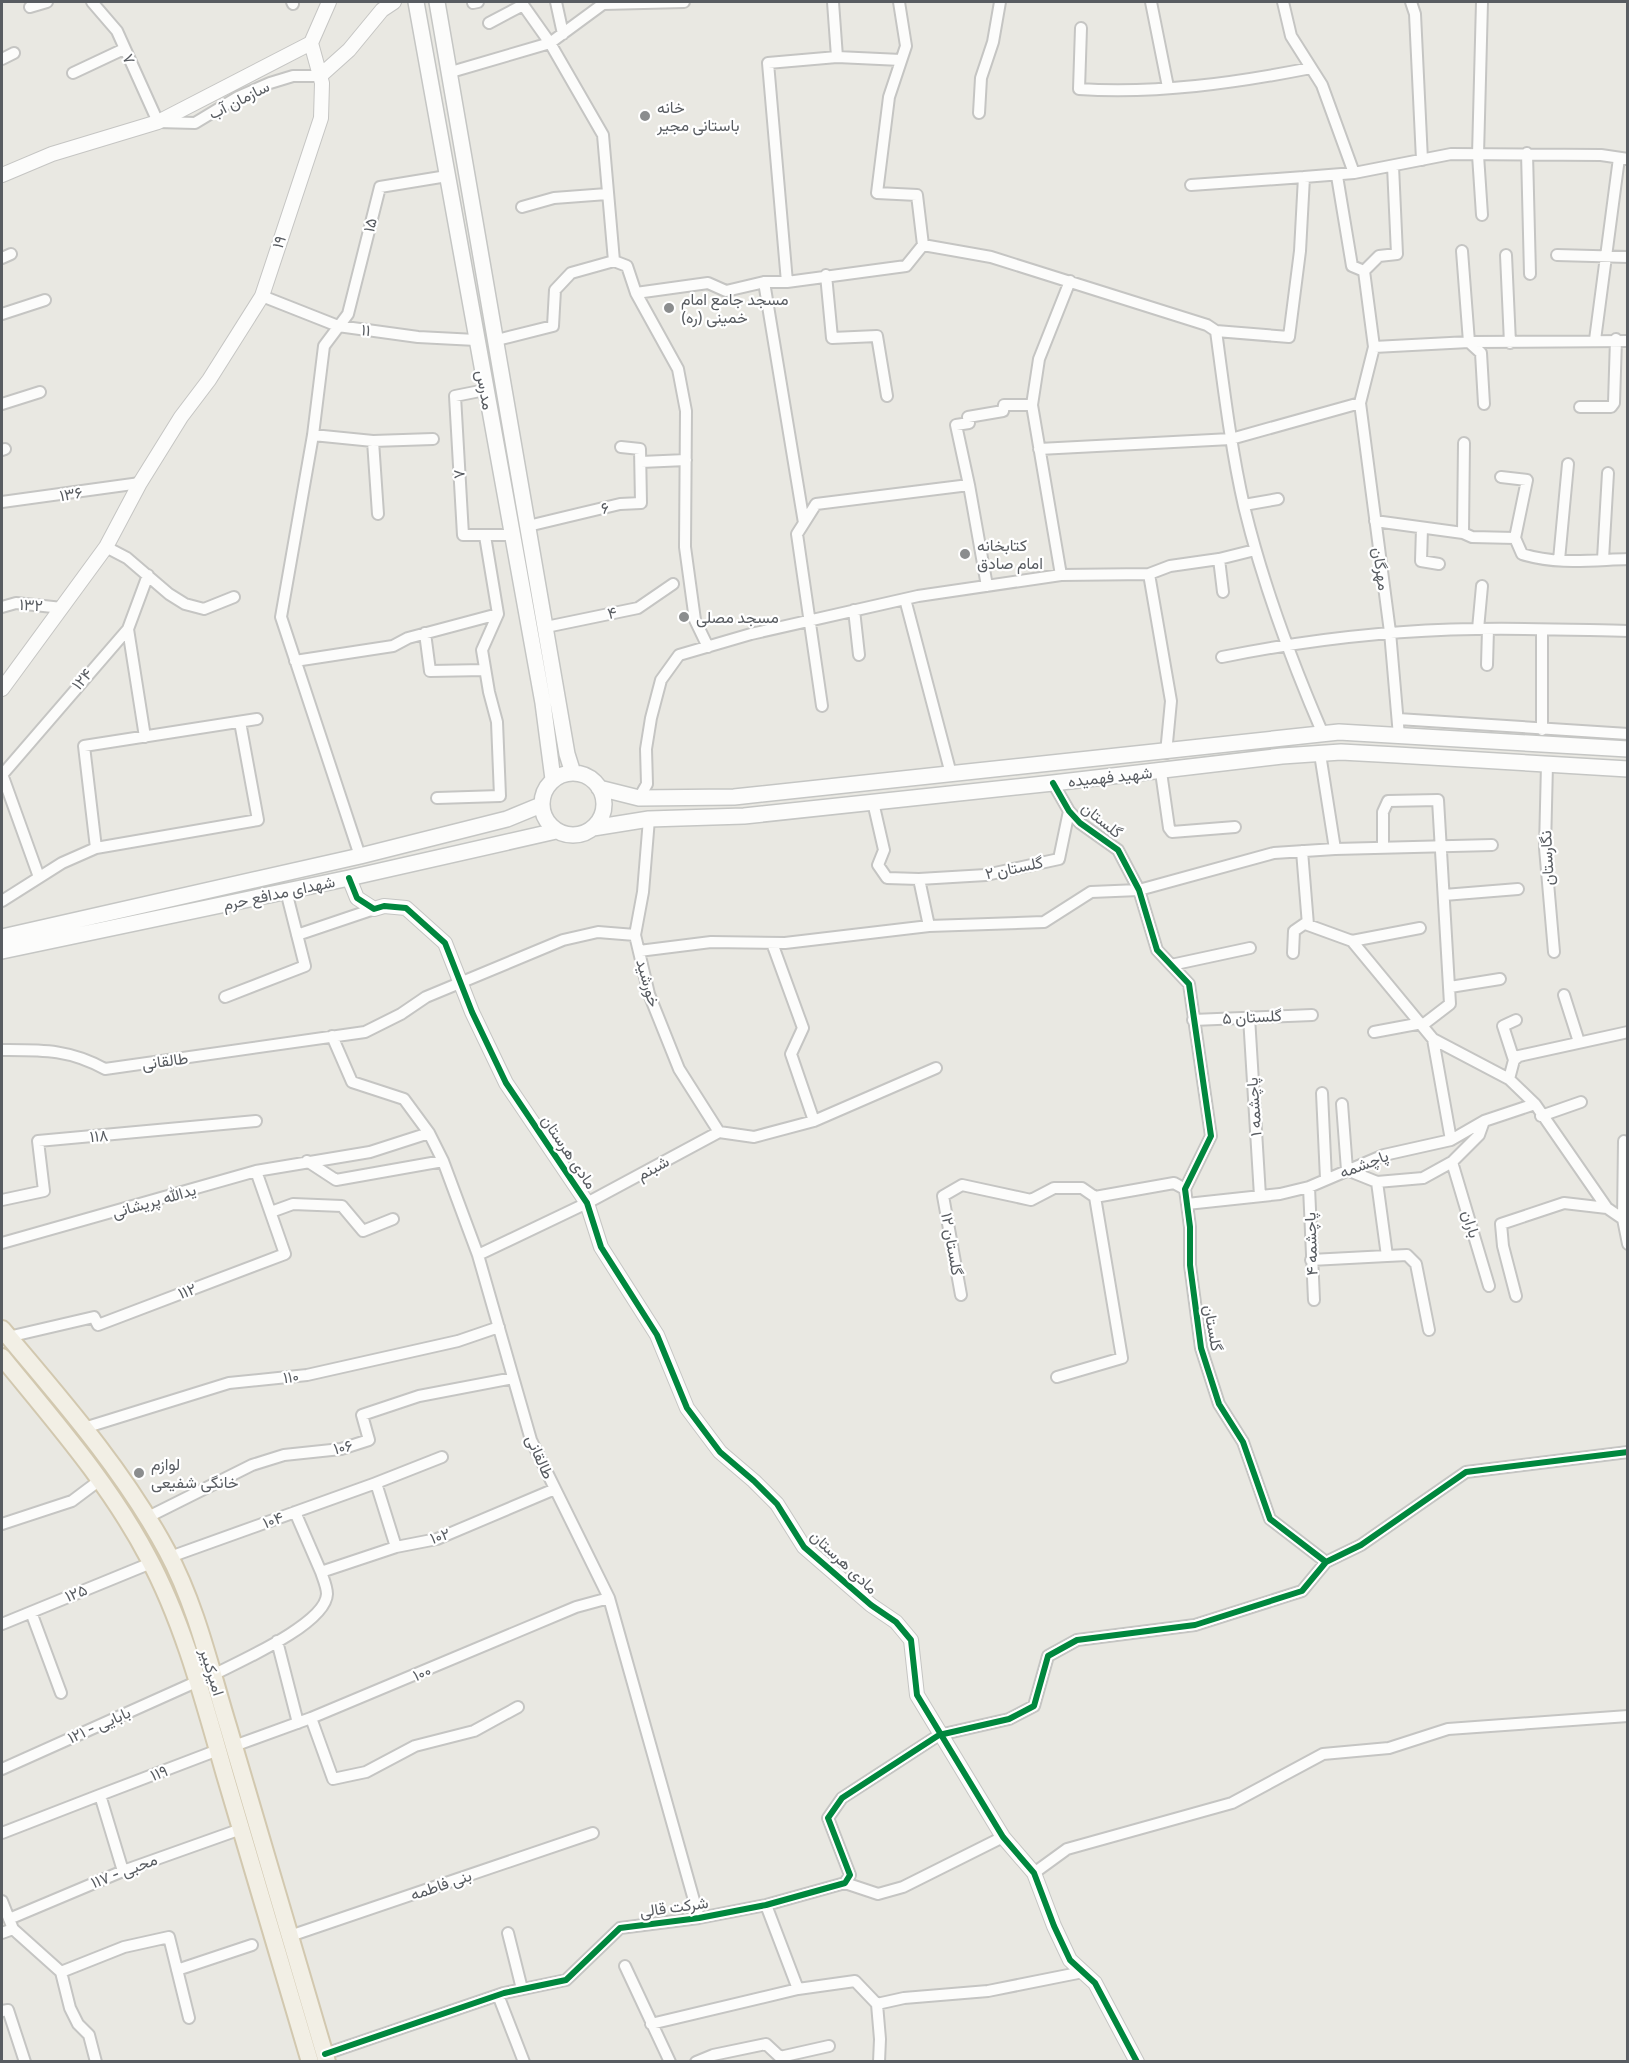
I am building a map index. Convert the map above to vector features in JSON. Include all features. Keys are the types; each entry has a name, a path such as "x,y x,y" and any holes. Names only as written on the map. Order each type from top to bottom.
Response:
{"main road":[{"name":"مدرس","path":"416,2 553,761 554,779"},
{"name":"مدرس","path":"437,2 451,72 567,754 573,773"},
{"path":"464,272 484,266"},
{"name":"شهید فهمیده","path":"599,788 639,798 734,797 1166,753 1323,734 1399,736 1628,750"},
{"path":"1480,741 1484,751 1480,760"},
{"path":"1509,743 1503,752 1509,762"},
{"name":"شهید فهمیده","path":"593,828 649,819 692,819 812,809 1161,772 1282,756 1397,755 1628,770"},
{"path":"573,773 592,780 603,796 603,813 593,828 575,835 556,831 549,824 541,805 547,786 554,779 573,773"},
{"path":"810,789 806,799 812,809"},
{"path":"783,792 789,799 788,808 784,811"},
{"name":"شهدای مدافع حرم","path":"2,937 360,856 507,819 541,805"},
{"name":"شهدای مدافع حرم","path":"2,951 349,878 556,831"},
{"path":"4,1359 10,1338"},
{"name":"امیرکبیر","path":"10,1338 84,1428 148,1517 189,1599 213,1675 241,1829 310,2061"},
{"name":"امیرکبیر","path":"4,1359 100,1480 151,1563 170,1604 196,1682 226,1748 290,1936 326,2058"}],"street":[{"path":"30,8 47,2"},
{"name":"۷","path":"92,2 117,31 158,122"},
{"path":"310,43 329,2"},
{"path":"320,76 349,50 382,10 394,2"},
{"path":"556,2 563,34"},
{"path":"451,72 550,43 603,4 684,2"},
{"path":"833,2 837,57"},
{"path":"636,293 708,283 726,291 764,282 787,282 906,266 923,245 917,195 877,193 889,97 906,46 899,2"},
{"path":"979,113 981,78 993,42 1000,2"},
{"path":"1151,2 1168,87"},
{"path":"1282,2 1291,36 1322,85 1354,173"},
{"path":"1411,2 1415,14 1422,160"},
{"path":"1482,2 1478,155 1482,215"},
{"path":"489,23 522,3 550,43 603,135 614,261"},
{"path":"1081,28 1079,89 1116,91 1224,83 1311,68"},
{"name":"۱۹","path":"140,483 262,296 321,118 320,76 310,43"},
{"name":"سازمان آب","path":"2,173 52,154 158,122 310,43"},
{"path":"73,73 124,49"},
{"path":"2,59 14,53"},
{"path":"787,282 768,63 837,57 901,60"},
{"name":"سازمان آب","path":"158,122 195,123 238,97 270,83 294,76 320,76"},
{"path":"1527,153 1530,274"},
{"path":"1191,185 1337,176 1451,154 1527,153 1623,158 1606,254 1595,340"},
{"path":"1364,271 1380,256 1397,254 1393,166"},
{"name":"۱۵","path":"338,326 348,314 380,187 447,176"},
{"path":"1337,176 1352,266 1364,271"},
{"path":"923,245 991,257 1208,325 1216,331 1289,337 1300,251 1304,177"},
{"path":"522,207 554,198 607,194"},
{"path":"1462,251 1469,342 1481,353 1484,404"},
{"path":"1557,255 1606,254 1628,257"},
{"path":"1506,255 1510,343"},
{"path":"497,340 553,326 555,290 571,273 614,261 627,266 636,293 678,369 686,411 686,548 695,620 708,647"},
{"path":"1039,449 1231,439 1360,403 1374,347 1364,271"},
{"path":"826,275 832,338 877,336 888,396"},
{"path":"1060,575 1032,405 1040,359 1070,281"},
{"path":"764,282 804,523"},
{"name":"۱۱","path":"262,296 338,326 418,336 476,340"},
{"path":"2,314 45,300"},
{"path":"338,326 324,346 313,435 280,617 360,856"},
{"path":"1216,331 1231,439 1255,550 1285,644 1323,734"},
{"path":"1374,347 1469,342 1622,340 1614,403 1611,407 1580,407"},
{"name":"۷","path":"485,390 454,396 463,535 512,535"},
{"path":"2,404 40,392"},
{"name":"مهرگان","path":"1360,403 1390,633 1399,736"},
{"path":"987,586 956,425 969,423 968,417 1003,411 1004,405 1032,405"},
{"path":"313,435 373,441 433,439"},
{"path":"373,441 378,514"},
{"path":"1463,533 1464,443"},
{"path":"621,447 640,448 641,462 686,460"},
{"name":"۶","path":"528,526 620,504 641,503 641,462"},
{"path":"1559,560 1568,464"},
{"path":"1604,560 1608,473"},
{"path":"1501,477 1527,480 1515,538 1522,554 1575,562 1628,559"},
{"path":"2,689 106,547 140,483"},
{"name":"۱۳۶","path":"2,502 140,483"},
{"path":"822,706 796,534 816,504 969,485"},
{"path":"1244,505 1278,500"},
{"path":"1375,521 1463,533 1472,537 1515,538"},
{"path":"1422,528 1421,561 1439,564"},
{"path":"437,798 500,796 497,722 482,650 498,614 486,536"},
{"path":"106,547 127,558 185,604 204,609 234,597"},
{"path":"639,798 647,784 646,749 651,718 662,680 679,655 808,621 905,599 1060,575 1149,574 1170,566 1219,560 1255,550"},
{"path":"1219,560 1223,592"},
{"path":"1149,574 1171,701 1166,753"},
{"name":"۱۲۴","path":"2,775 128,629 148,575"},
{"name":"۴","path":"546,627 638,608 673,584"},
{"path":"1482,586 1487,665"},
{"path":"905,599 951,774"},
{"name":"۱۳۲","path":"2,607 16,603 62,608"},
{"path":"854,610 859,655"},
{"path":"295,661 393,646 425,633 498,614"},
{"path":"128,629 145,737"},
{"path":"1221,657 1285,644 1390,633 1483,629 1628,631"},
{"path":"1542,630 1542,730"},
{"path":"425,633 430,671 485,670"},
{"path":"96,848 84,746 257,719"},
{"path":"1398,719 1628,734"},
{"path":"2,901 39,877 96,848 258,820 240,722"},
{"path":"1320,754 1335,849"},
{"name":"نگارستان","path":"1547,764 1545,848 1554,952"},
{"path":"1161,772 1169,828 1172,832 1234,827"},
{"path":"2,775 39,877"},
{"name":"گلستان","path":"1053,783 1069,811 1080,823 1118,850 1139,890 1157,950 1189,984 1211,1136 1185,1189 1190,1265 1202,1348 1220,1404 1244,1442 1270,1519 1326,1562"},
{"path":"1374,1032 1423,1023 1449,1006 1450,987 1438,800 1388,801 1385,806 1383,848"},
{"path":"873,802 884,850 878,865 887,878 919,879 929,926"},
{"name":"گلستان ۲","path":"919,879 986,875 1059,859 1069,811"},
{"name":"خورشید","path":"649,819 644,892 635,935 649,994 679,1069 719,1132"},
{"path":"639,951 711,942 772,943 929,926 1044,922 1091,892 1139,890 1274,853 1441,845 1492,845"},
{"path":"1302,851 1307,922 1311,927 1352,941 1420,928"},
{"path":"349,878 357,898 374,909"},
{"path":"1444,895 1518,889"},
{"path":"225,997 305,966 286,891"},
{"name":"مادی هرستان","path":"374,909 384,906 406,908 426,923 445,943 506,1083 587,1203 601,1247 657,1335 687,1408 720,1452 777,1504 804,1547 872,1605 896,1622 910,1640 917,1695 939,1735 1003,1837 1034,1873 1070,1960 1095,1983 1137,2061"},
{"path":"297,935 374,909"},
{"path":"1293,953 1294,931 1307,922"},
{"name":"طالقانی","path":"2,1050 54,1050 87,1059 105,1069 365,1032 401,1014 426,997 461,984 527,953 563,940 598,932 635,935"},
{"path":"1352,941 1423,1023 1433,1039 1451,1140"},
{"path":"772,943 803,1028 791,1054 814,1121"},
{"path":"1171,965 1250,948"},
{"path":"1450,987 1500,979"},
{"path":"1564,995 1579,1042"},
{"name":"گلستان ۵","path":"1193,1020 1312,1015"},
{"name":"پاچشمه ۱","path":"1249,1017 1260,1196"},
{"path":"1509,1079 1514,1060 1503,1026 1516,1020"},
{"path":"1514,1060 1519,1056 1628,1032"},
{"name":"طالقانی","path":"332,1036 352,1082 404,1100 429,1133 443,1161 478,1255 531,1440 609,1598 699,1918"},
{"path":"1433,1039 1509,1079 1535,1104 1541,1116 1606,1208 1623,1219"},
{"path":"719,1132 754,1137 814,1121 936,1068"},
{"path":"1322,1093 1326,1179"},
{"path":"1541,1116 1581,1102"},
{"path":"1342,1104 1347,1170 1377,1182 1423,1178 1452,1162 1479,1135 1484,1121"},
{"name":"پاچشمه","path":"1187,1204 1260,1196 1309,1187 1384,1155 1451,1140 1484,1121 1535,1104"},
{"name":"۱۱۸","path":"2,1200 44,1191 38,1141 256,1121"},
{"name":"شبنم","path":"478,1255 587,1203 719,1132"},
{"name":"یدالله پریشانی","path":"2,1244 256,1171 370,1152 429,1133"},
{"path":"1624,1141 1623,1219 1628,1244"},
{"path":"307,1161 336,1180 443,1161"},
{"name":"باران","path":"1452,1162 1490,1286"},
{"name":"۱۱۲","path":"10,1338 94,1317 98,1325 285,1254 256,1171"},
{"path":"1377,1182 1387,1256"},
{"name":"گلستان ۱۲","path":"961,1294 943,1196 962,1185 1030,1200 1054,1188 1082,1188 1095,1197 1174,1183 1185,1189"},
{"name":"پاچشمه ۴","path":"1309,1187 1314,1300"},
{"path":"1057,1377 1122,1358 1095,1197"},
{"path":"1516,1296 1503,1246 1501,1224 1564,1203 1606,1208"},
{"path":"271,1212 293,1204 342,1206 363,1231 393,1219"},
{"path":"1311,1260 1407,1255 1416,1264 1429,1330"},
{"name":"۱۱۰","path":"84,1428 229,1383 307,1375 458,1341 498,1327"},
{"name":"۱۰۶","path":"148,1517 252,1465 284,1455 341,1449 369,1440 362,1415 419,1396 513,1378"},
{"path":"1003,1837 903,1887 878,1894 845,1883 850,1875 828,1818 842,1798 939,1735 1009,1719 1034,1706 1048,1656 1077,1640 1195,1625 1302,1591 1326,1562 1361,1545 1466,1472 1628,1452"},
{"name":"۱۰۴","path":"170,1557 442,1457"},
{"path":"2,1524 72,1501 100,1480"},
{"path":"376,1483 396,1547"},
{"name":"۱۰۲","path":"321,1572 396,1547 437,1539 555,1488"},
{"path":"213,1675 277,1641 322,1609 327,1594 321,1572 295,1512"},
{"name":"۱۲۵","path":"2,1624 151,1563"},
{"name":"۱۰۰","path":"226,1748 311,1718 576,1607 609,1598"},
{"path":"31,1612 61,1693"},
{"path":"277,1641 298,1723"},
{"name":"بابایی - ۱۲۱","path":"2,1768 196,1682"},
{"path":"311,1718 333,1779 366,1772 415,1746 474,1731 518,1707"},
{"path":"1034,1873 1067,1849 1232,1803 1323,1754 1389,1748 1448,1729 1628,1716"},
{"name":"۱۱۹","path":"2,1833 226,1748"},
{"path":"100,1795 123,1870"},
{"name":"محبی - ۱۱۷","path":"8,1927 123,1870 241,1829"},
{"name":"بنی فاطمه","path":"290,1936 593,1833"},
{"name":"شرکت قالی","path":"326,2058 498,1995 566,1980 620,1928 699,1918 766,1905 845,1883"},
{"path":"2,1901 8,1927 61,1972 70,2008 78,2024 88,2035 96,2061"},
{"path":"766,1905 798,1989"},
{"path":"508,1933 522,1989"},
{"path":"61,1972 124,1947 169,1937 189,2018"},
{"path":"177,1971 252,1944"},
{"path":"625,1966 670,2061"},
{"path":"877,2004 904,1998 988,1991 1083,1972"},
{"path":"651,2024 798,1989 855,1981 877,2004 879,2061"},
{"path":"498,1995 524,2061"},
{"path":"2,2011 8,2010 25,2061"},
{"path":"696,2061 766,2044 780,2057 829,2046"}],"cycle path":[{"path":"1053,783 1069,811 1080,823 1118,850 1139,890 1157,950 1189,984 1211,1136 1185,1189 1190,1227 1190,1265 1201,1348 1219,1404 1243,1442 1270,1519 1326,1562 1361,1545 1466,1472 1628,1452"},
{"path":"349,878 357,898 374,909 384,906 406,908 445,943 472,1012 506,1083 587,1203 601,1247 657,1335 687,1408 720,1452 777,1504 804,1547 871,1605 896,1622 911,1640 917,1695 1003,1837 1034,1873 1070,1960 1095,1983 1137,2062"},
{"path":"325,2054 504,1993 566,1980 620,1928 699,1918 766,1905 845,1883 850,1875 828,1818 842,1798 939,1735 1009,1719 1034,1706 1048,1656 1077,1640 1195,1625 1302,1591 1326,1562"}],"place":[{"name":"خانه باستانی مجیر","path":"645,116"},
{"name":"مسجد جامع امام خمینی (ره)","path":"669,308"},
{"name":"کتابخانه امام صادق","path":"965,554"},
{"name":"مسجد مصلی","path":"684,617"},
{"name":"لوازم خانگی شفیعی","path":"139,1473"}]}
